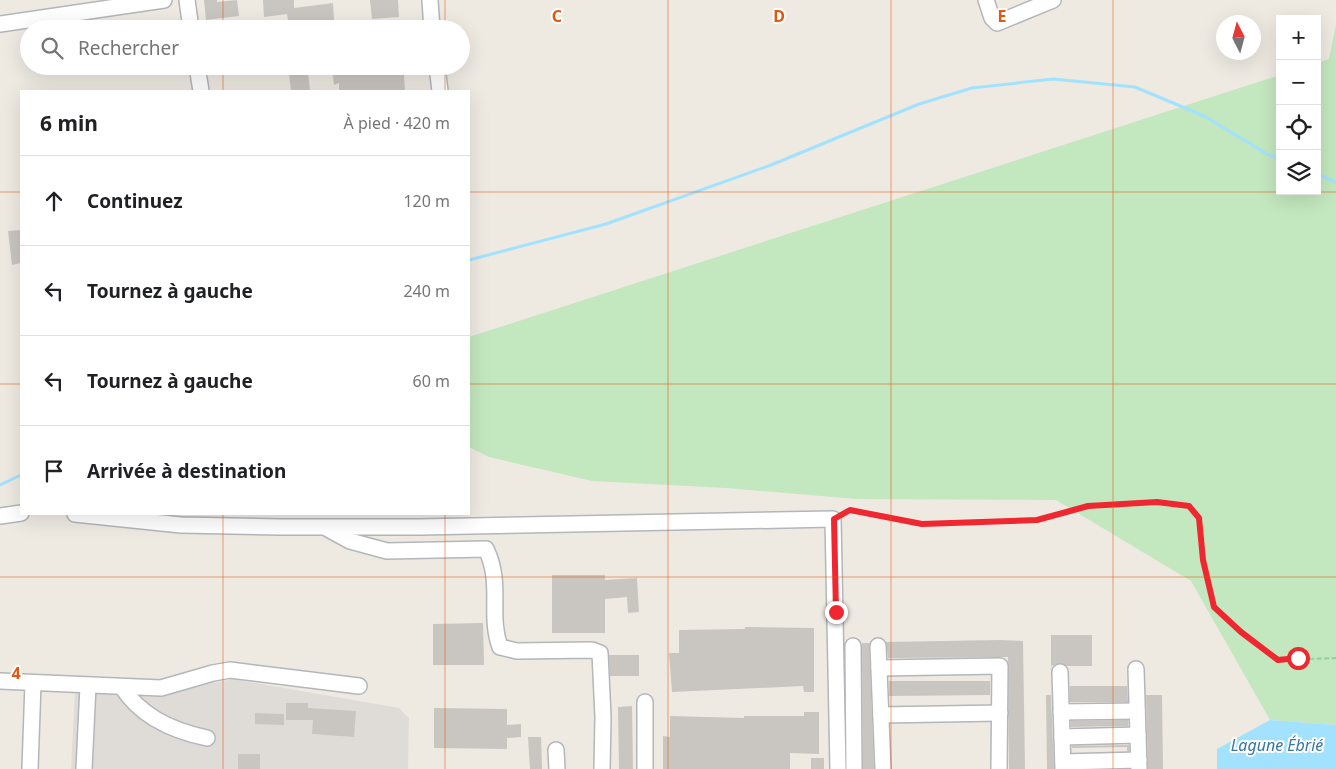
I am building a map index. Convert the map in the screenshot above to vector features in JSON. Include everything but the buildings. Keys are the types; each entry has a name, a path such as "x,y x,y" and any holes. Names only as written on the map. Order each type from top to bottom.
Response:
{"street":[{"path":"22,20 103,5 164,0"},
{"path":"187,0 190,20"},
{"path":"430,0 431,20"},
{"path":"986,0 992,18 997,23 1053,0"},
{"path":"0,24 20,20"},
{"path":"198,75 201,90"},
{"path":"438,75 440,90"},
{"path":"0,516 20,513"},
{"path":"84,515 182,526 324,527 596,525 834,519 838,769"},
{"path":"324,527 350,541 387,550 486,550 492,562 496,581 496,634 500,647 518,651 592,650 600,653 603,717 602,769"},
{"path":"853,646 854,769"},
{"path":"878,646 883,769"},
{"path":"879,668 1000,666 999,769"},
{"path":"1060,672 1063,762 1139,761 1136,669"},
{"path":"0,681 161,688 213,672 230,670 359,686"},
{"path":"30,769 33,682"},
{"path":"84,769 88,686"},
{"path":"122,687 131,702 151,718 187,734 207,738"},
{"path":"644,702 645,769"},
{"path":"1061,708 1137,707"},
{"path":"881,715 1000,713"},
{"path":"1062,734 1138,731"},
{"path":"556,750 557,769"}],"path":[{"path":"834,519 850,510 922,524 1037,520 1088,506 1157,502 1189,506 1199,518 1203,560 1214,607 1241,632 1278,660 1336,658"}],"shaded area":[{"path":"232,679 399,708 409,718 408,769 71,769 75,690 175,691"}],"green space":[{"path":"1336,24 1336,725 1270,720 1191,581 1056,500 857,499 726,488 592,481 489,457 470,448 470,337 1276,76 1276,195 1321,195 1321,62 1329,59"}],"water":[{"name":"Lagune Ébrié","path":"1270,720 1336,725 1336,769 1217,769 1217,749"}],"waterway":[{"path":"470,260 606,224 771,165 919,104 972,88 1053,79 1135,87 1204,116 1276,157"},
{"path":"1321,176 1336,182"},
{"path":"0,485 20,475"}],"route":[{"path":"836,612 834,519 850,510 922,524 1037,520 1088,506 1157,502 1189,506 1199,518 1203,560 1214,607 1241,632 1278,660 1298,658"}]}
